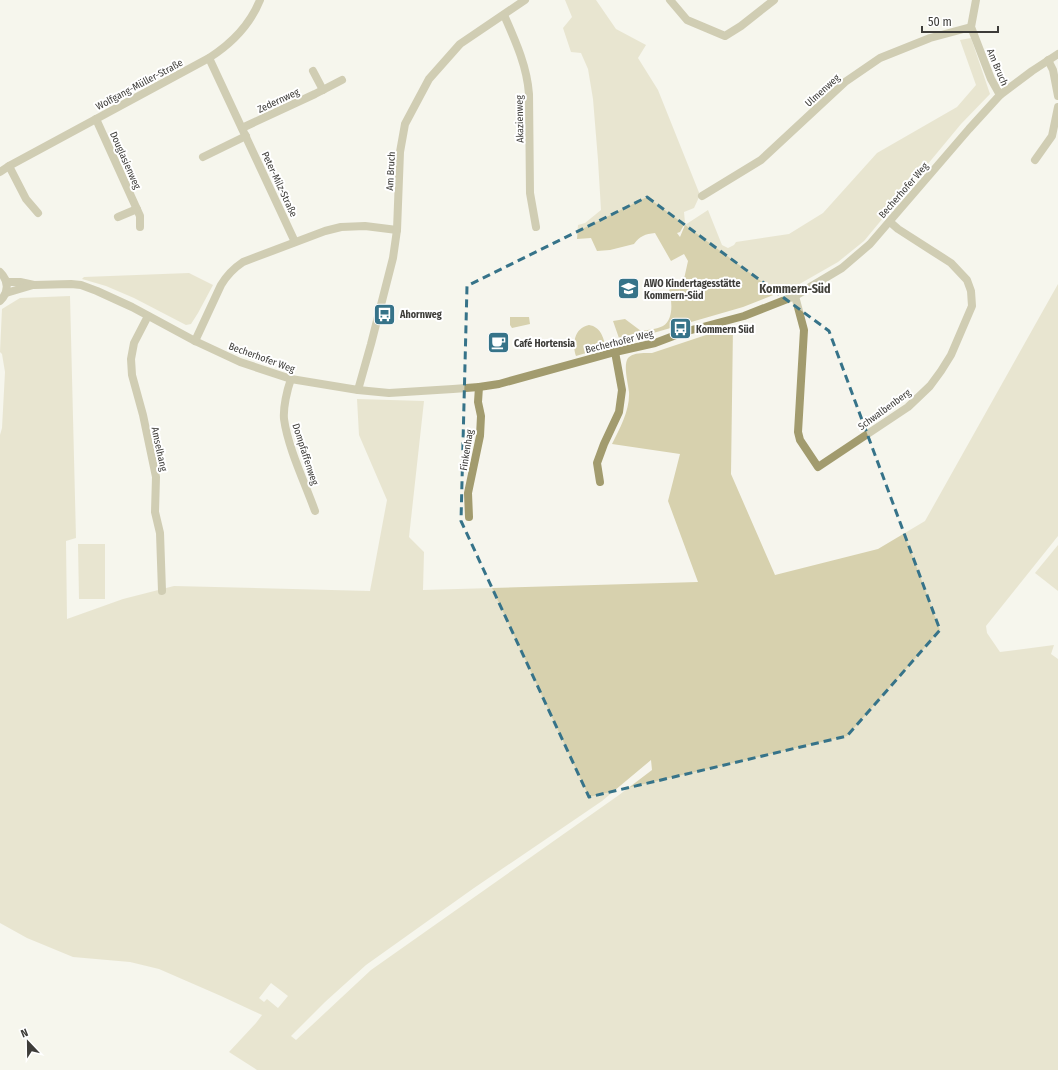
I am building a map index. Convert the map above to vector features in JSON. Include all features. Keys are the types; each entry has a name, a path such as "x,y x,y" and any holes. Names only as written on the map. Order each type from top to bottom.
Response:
{"street":[{"name":"Wolfgang-Müller-Straße","path":"0,172 209,58 235,38 252,16 260,0"},
{"name":"Am Bruch","path":"358,390 393,258 397,230 400,152 406,124 429,79 460,44 526,0"},
{"path":"670,0 687,20 725,36 741,26 774,0"},
{"name":"Am Bruch","path":"976,0 971,27 991,80 1000,95"},
{"name":"Akazienweg","path":"504,15 518,48 528,80 530,193 536,227"},
{"name":"Ulmenweg","path":"702,196 761,160 845,82 880,58 930,38 971,27"},
{"name":"Becherhofer Weg","path":"6,282 20,282 34,285 81,285 98,291 195,341 240,362 291,379 358,390 389,393 446,390 499,384 615,352 655,343 684,332 744,316 795,296 842,268 870,244 1000,95 1058,54"},
{"name":"Peter-Milz-Straße","path":"209,58 296,242"},
{"path":"1048,60 1053,70 1058,96"},
{"path":"313,71 323,90"},
{"name":"Zedernweg","path":"244,132 342,80"},
{"path":"1035,160 1052,136 1058,107"},
{"name":"Douglasienweg","path":"96,119 137,208 140,216 140,227"},
{"path":"203,157 244,132"},
{"path":"9,166 26,199 38,213"},
{"path":"118,217 137,208"},
{"name":"Schwalbenberg","path":"795,296 804,330 798,432 800,440 818,467 908,407 930,386 951,354 972,306 971,291 967,280 951,263 898,229 890,222"},
{"path":"195,341 221,284 235,268 243,262 325,231 341,227 365,226 397,230"},
{"path":"0,272 5,278 6,282 6,293 0,301"},
{"name":"Becherhofer Weg","path":"6,293 34,285"},
{"name":"Amselhang","path":"148,316 134,344 131,359 132,375 143,415 156,477 155,512 160,533 162,591"},
{"path":"600,482 597,463 619,412 622,390 615,352"},
{"name":"Dompfaffenweg","path":"291,379 287,390 284,418 289,441 315,511"},
{"name":"Finkenhag","path":"469,517 468,493 480,436 481,416 478,402 480,387"}],"highlighted area":[{"path":"647,197 829,331 940,630 847,736 589,797 461,521 467,286"}],"shaded area":[{"path":"565,0 596,0 616,29 646,45 638,58 658,90 700,195 694,208 684,212 685,223 680,232 677,233 680,237 685,225 708,210 722,245 728,248 736,242 789,234 823,213 877,153 957,107 976,85 960,40 971,38 990,94 961,124 864,241 838,262 796,286 743,307 636,338 620,341 613,321 625,319 641,331 658,328 667,323 671,314 671,299 669,290 684,279 688,261 684,254 671,261 655,233 643,236 634,244 610,250 597,251 591,238 577,239 578,225 585,223 601,210 593,99 588,69 581,53 571,52 563,28 572,17"},
{"path":"189,273 213,285 191,324 186,325 134,298 106,286 82,279 84,277"},
{"path":"1058,284 1058,536 986,626 987,633 1000,652 1054,645 1051,654 1058,659 1058,1070 257,1070 229,1052 262,1015 159,969 130,962 73,957 27,938 0,923 0,435 2,428 5,372 2,354 0,352 2,309 20,298 70,296 76,538 66,541 67,619 123,599 174,586 370,591 387,500 359,435 357,399 424,401 409,537 424,552 423,590 698,582 668,501 680,454 612,444 624,419 628,405 629,392 626,365 630,356 642,353 652,353 733,326 731,474 775,575 878,549 925,521","holes":["651,760 652,770 619,795 371,970 296,1040 291,1036 325,1002 366,965 474,888 602,801","271,983 288,996 278,1008 267,999 264,1002 259,998"]},
{"path":"510,317 529,317 530,324 512,328 510,325"},
{"path":"589,325 599,330 606,347 576,356 574,347 575,337 580,329"},
{"path":"78,544 105,544 105,599 79,599"},
{"path":"1058,545 1058,591 1035,573"}],"place":[{"name":"AWO Kindertagesstätte Kommern-Süd","path":"628,289"},
{"name":"Ahornweg","path":"385,314"},
{"name":"Kommern Süd","path":"680,329"},
{"name":"Café Hortensia","path":"499,343"}],"district":[{"name":"Kommern-Süd","path":"795,289"}]}
